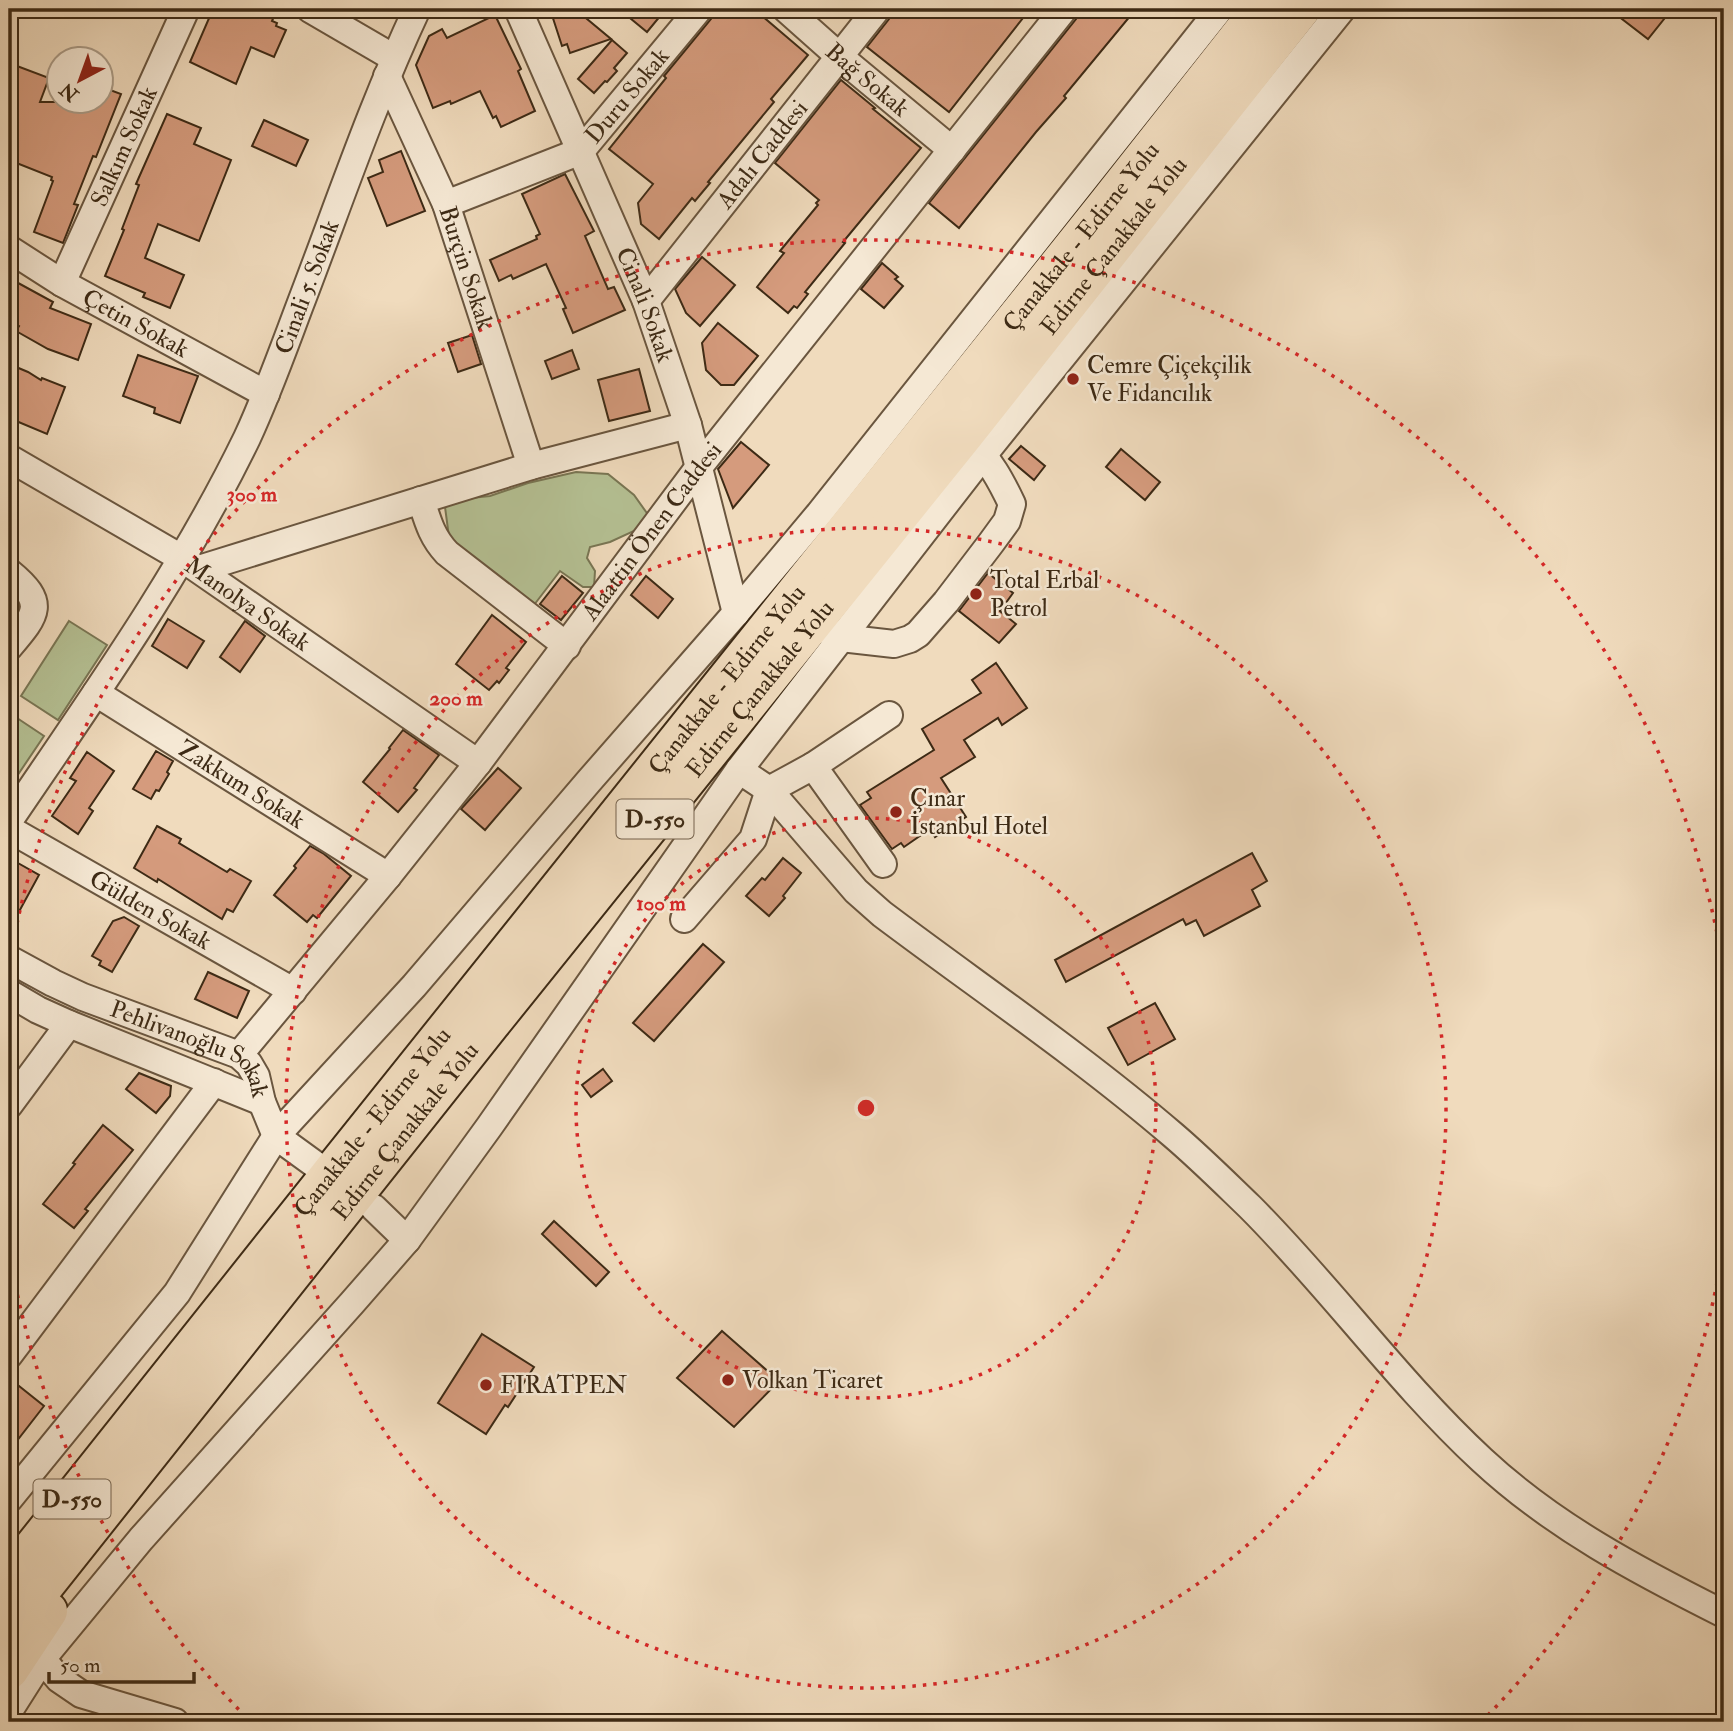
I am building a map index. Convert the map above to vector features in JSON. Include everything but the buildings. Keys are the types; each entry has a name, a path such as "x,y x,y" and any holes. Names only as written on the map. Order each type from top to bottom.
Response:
{"highway":[{"name":"Çanakkale - Edirne Yolu","path":"9,1578 148,1428 1261,9"},
{"name":"Edirne Çanakkale Yolu","path":"9,1630 148,1428 826,631 973,445 1301,9"},
{"path":"9,1552 96,1454 148,1428"},
{"path":"25,1665 148,1428"}],"street":[{"name":"Salkım Sokak","path":"62,283 186,9"},
{"path":"310,9 391,67"},
{"name":"Cinali 5. Sokak","path":"9,821 96,693 191,564 266,394 391,67 417,9"},
{"name":"Cinali Sokak","path":"518,9 646,301 688,425 736,613"},
{"name":"Duru Sokak","path":"581,151 699,9"},
{"name":"Bağ Sokak","path":"786,9 951,150"},
{"name":"Adalı Caddesi","path":"646,301 877,9"},
{"name":"Alaattin Önen Caddesi","path":"239,1055 478,763 699,467 1065,9"},
{"path":"9,1499 177,1293 276,1136 414,986 819,514 1220,9"},
{"path":"9,1711 25,1665 407,1240 739,771 826,631 894,643 902,642 918,634 946,602 1007,521 1012,504 1002,482 973,445 1342,9"},
{"name":"Burçin Sokak","path":"391,67 446,204 531,466"},
{"path":"446,204 581,151"},
{"name":"Çetin Sokak","path":"9,249 62,283 266,394"},
{"path":"191,564 421,500 531,466 688,425"},
{"name":"Manolya Sokak","path":"12,466 191,564 478,763"},
{"path":"421,500 436,542 567,646"},
{"path":"9,572 33,597 29,622 9,647"},
{"name":"Zakkum Sokak","path":"96,693 388,876"},
{"path":"684,919 753,839 769,790 813,766 889,715"},
{"path":"813,766 883,864"},
{"path":"739,771 769,790 846,881 867,901 1097,1073 1174,1136 1250,1207 1409,1385 1483,1462 1527,1498 1586,1540 1724,1614"},
{"name":"Gülden Sokak","path":"9,829 292,991"},
{"name":"Pehlivanoğlu Sokak","path":"9,959 83,997 239,1055 249,1064 256,1076 262,1102"},
{"name":"Pehlivanoğlu Sokak","path":"9,993 69,1024 262,1102"},
{"path":"9,1105 69,1024"},
{"path":"9,1355 214,1082"},
{"path":"262,1102 276,1136 320,1168"},
{"path":"373,1208 407,1240"},
{"path":"25,1665 58,1679 81,1694 175,1722"}],"green space":[{"path":"576,472 608,474 634,495 649,516 634,531 610,542 590,547 587,558 595,571 594,587 583,587 560,571 534,605 504,585 449,537 445,507 461,499 490,496 528,483"},
{"path":"69,621 107,645 58,720 21,696"},
{"path":"11,714 44,736 9,788 9,717"}],"place":[{"name":"Cemre Çiçekçilik Ve Fidancılık","path":"1073,379"},
{"name":"Total Erbal Petrol","path":"976,594"},
{"name":"Çınar İstanbul Hotel","path":"896,812"},
{"name":"Volkan Ticaret","path":"728,1380"},
{"name":"FIRATPEN","path":"486,1385"}]}
